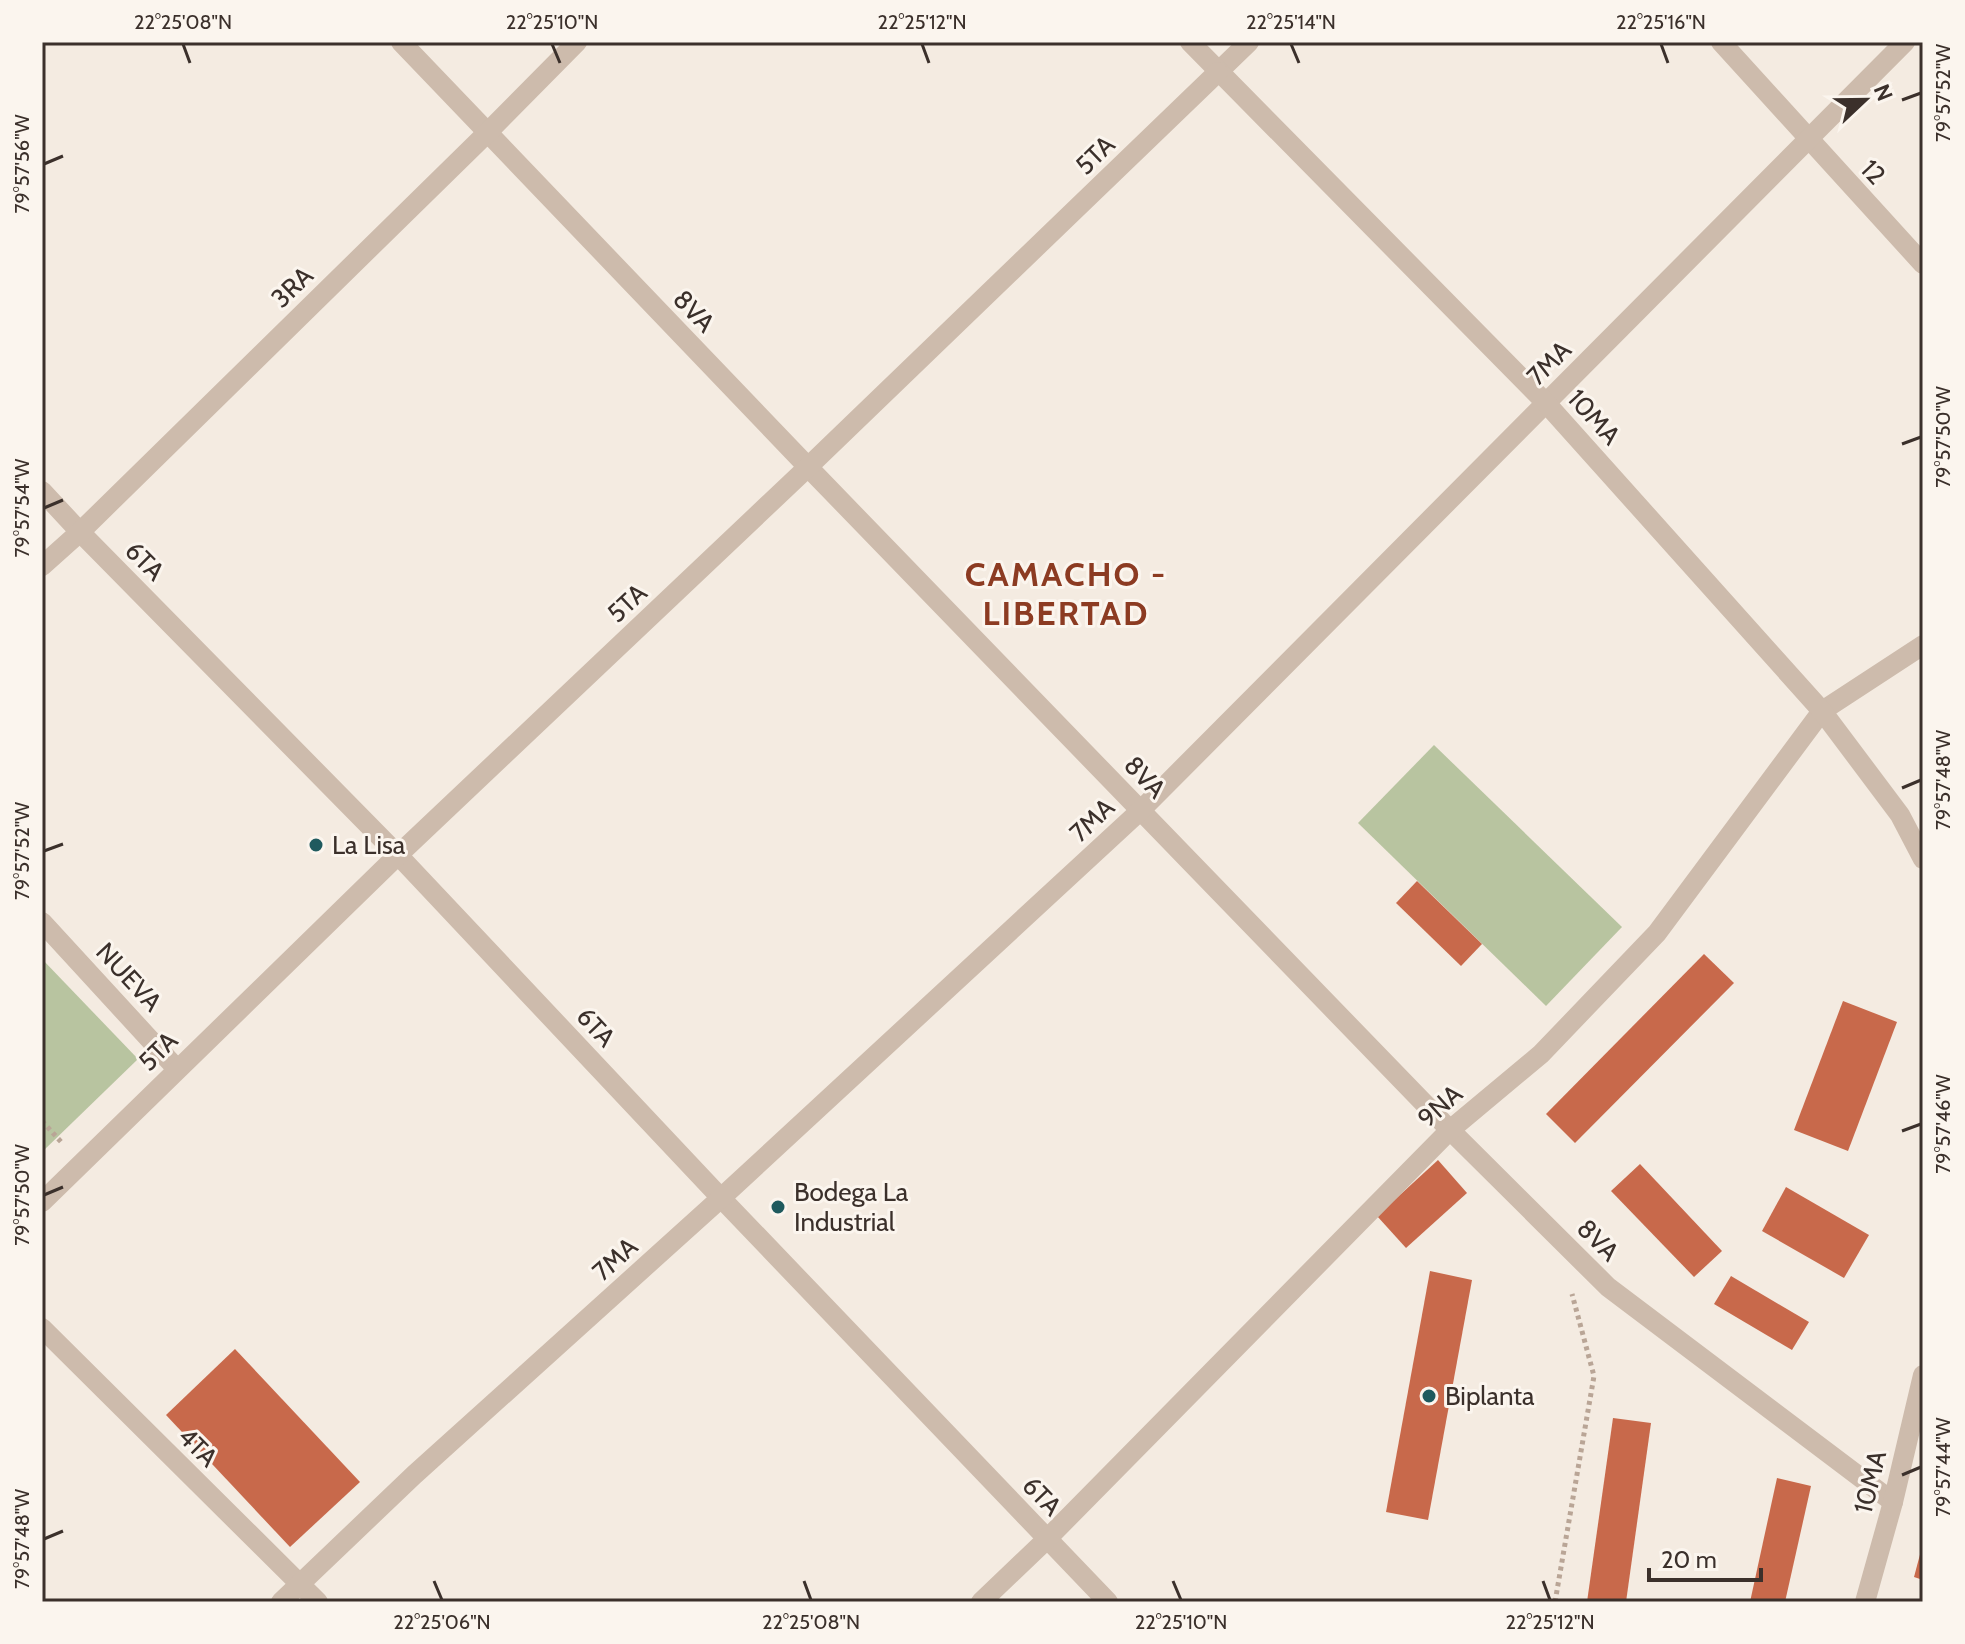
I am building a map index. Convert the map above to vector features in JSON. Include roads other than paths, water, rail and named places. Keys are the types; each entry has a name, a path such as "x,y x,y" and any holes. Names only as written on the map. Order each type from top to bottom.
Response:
{"street":[{"name":"8VA","path":"401,42 1450,1130 1608,1287 1893,1502"},
{"name":"3RA","path":"42,566 577,42"},
{"name":"10MA","path":"1190,42 1546,403 1822,711 1900,815 1923,859"},
{"name":"5TA","path":"42,1202 398,855 808,467 1249,42"},
{"name":"12","path":"1721,42 1923,264"},
{"name":"7MA","path":"281,1602 414,1475 721,1198 1141,810 1905,42"},
{"name":"6TA","path":"42,491 398,855 1108,1602"},
{"name":"9NA","path":"981,1602 1047,1539 1450,1130 1541,1054 1657,933 1822,711 1923,645"},
{"name":"NUEVA","path":"42,922 177,1069"},
{"name":"4TA","path":"42,1328 318,1602"},
{"name":"10MA","path":"1865,1602 1923,1375"}],"place":[{"name":"La Lisa","path":"316,845"},
{"name":"Bodega La Industrial","path":"778,1207"},
{"name":"Biplanta","path":"1429,1396"}],"district":[{"name":"CAMACHO - LIBERTAD","path":"1066,594"}]}
